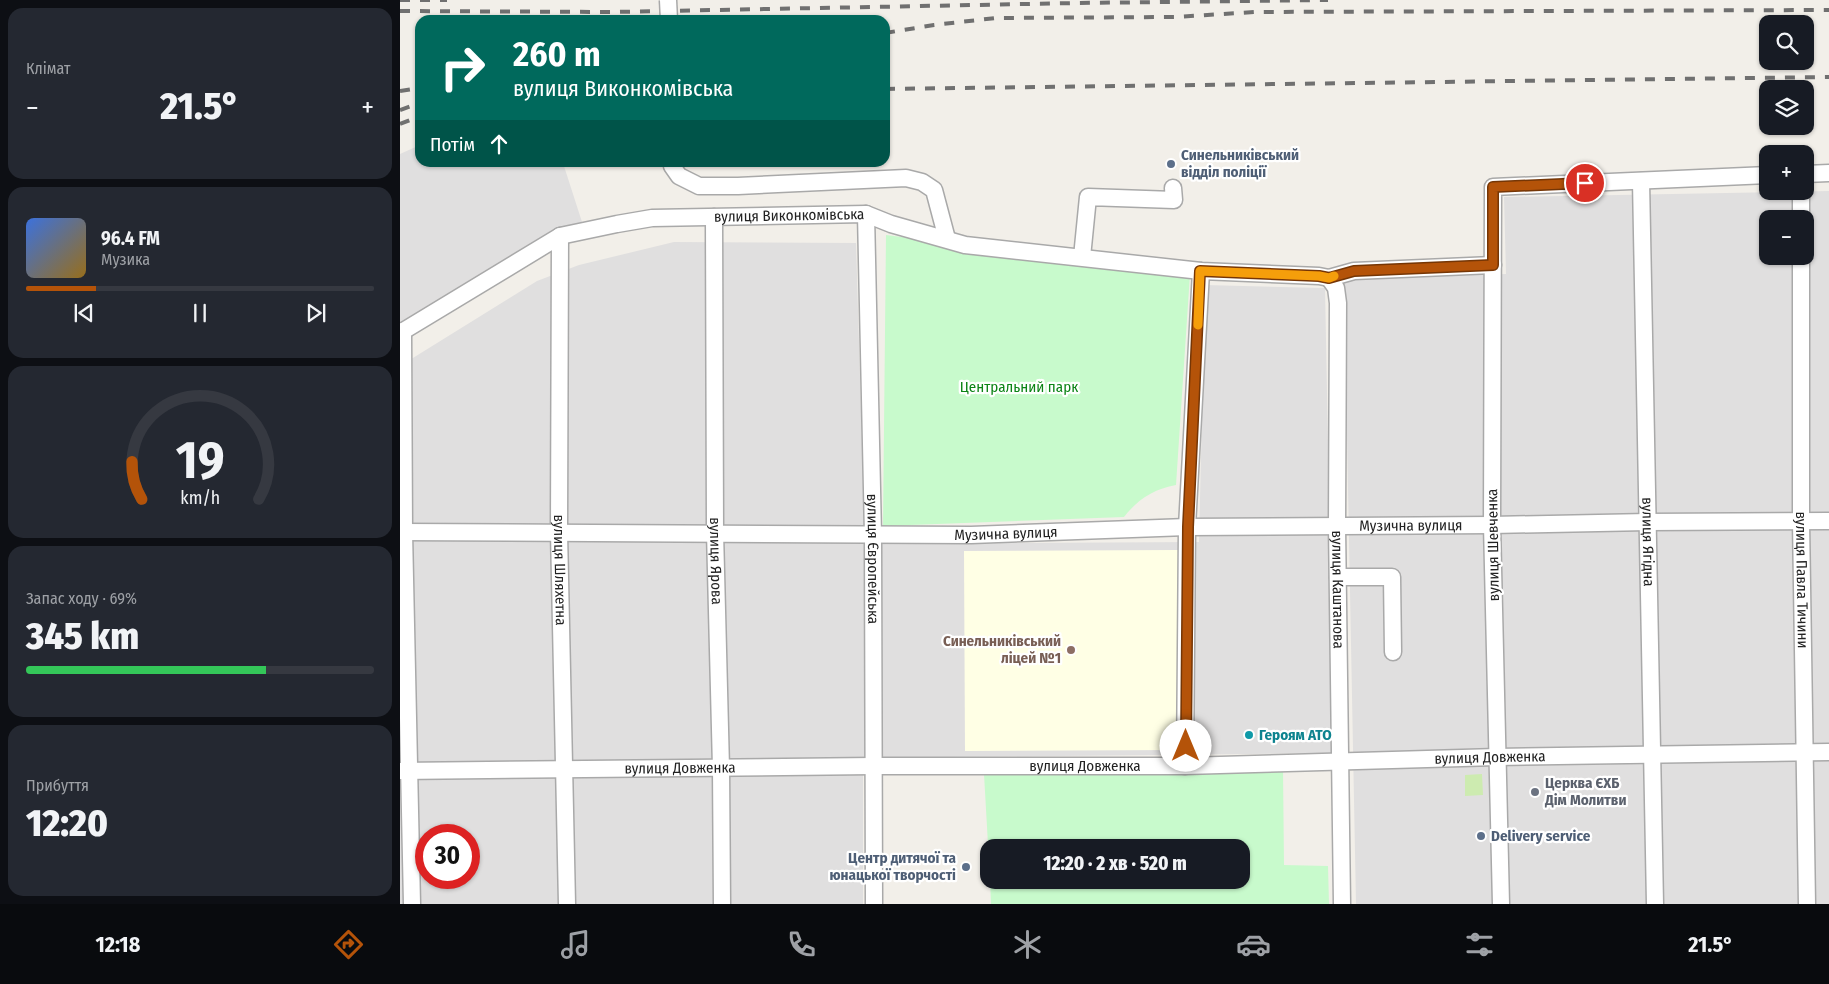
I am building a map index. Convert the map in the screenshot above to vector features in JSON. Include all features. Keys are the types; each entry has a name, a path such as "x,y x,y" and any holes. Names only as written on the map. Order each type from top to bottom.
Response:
{"street":[{"path":"668,0 669,15"},
{"path":"673,167 680,176 699,186 738,186 906,178 922,182 934,190 947,239"},
{"path":"1814,174 1829,173"},
{"path":"1641,180 1759,175"},
{"name":"вулиця Шевченка","path":"1501,904 1492,525 1493,187 1641,180"},
{"name":"вулиця Ягідна","path":"1641,180 1654,904"},
{"path":"1082,257 1088,197 1174,200 1173,188"},
{"name":"вулиця Виконкомівська","path":"402,332 560,236 652,218 866,214 891,224 965,245 1200,271 1324,277 1354,271 1493,265"},
{"name":"вулиця Європейська","path":"866,214 872,535 874,904"},
{"name":"вулиця Ярова","path":"714,217 716,532 722,904"},
{"name":"вулиця Шляхетна","path":"560,236 559,532 567,904"},
{"name":"вулиця Павла Тичини","path":"1801,265 1801,522 1807,904"},
{"path":"1185,766 1188,527 1200,271"},
{"name":"вулиця Каштанова","path":"1324,277 1336,288 1338,303 1337,526 1342,904"},
{"path":"402,332 405,770 412,904"},
{"name":"Музична вулиця","path":"402,532 716,532 872,535 971,534 1188,527 1829,521"},
{"path":"1338,577 1392,577 1393,652"},
{"name":"вулиця Довженка","path":"405,770 873,766 1185,766 1497,757 1829,752"}],"shaded area":[{"path":"415,147 415,167 564,167 582,222 400,328 400,154"},
{"path":"1814,191 1829,191 1829,904 1356,904 1344,279 1506,274 1504,197 1759,192 1759,200 1814,200"},
{"path":"674,242 856,243 865,544 1199,542 1205,285 1325,288 1334,753 863,758 863,904 400,904 400,366 537,281 579,265"},
{"name":"Синельниківський ліцей №1","path":"1178,550 1179,750 965,751 964,551"}],"green space":[{"name":"Центральний парк","path":"886,235 1190,274 1176,485 1161,489 1147,496 1124,517 883,526"},
{"path":"1283,769 1284,865 1328,866 1329,904 991,904 990,889 1250,889 1250,839 988,839 984,774"},
{"path":"1482,774 1483,795 1465,796 1465,775"}],"railway":[{"path":"400,0 447,0"},
{"path":"400,11 612,12 1328,0"},
{"path":"890,32 996,18 1174,17 1255,12 1829,10"},
{"path":"890,89 1829,77"},
{"path":"400,91 415,89"},
{"path":"400,110 415,105"},
{"path":"400,124 415,118"}],"slow traffic":[{"path":"1198,325 1200,271 1329,278 1334,276"}],"place":[{"name":"Синельниківський відділ поліції","path":"1171,164"},
{"name":"Синельниківський ліцей №1","path":"1071,650"},
{"name":"Героям АТО","path":"1249,735"},
{"name":"Церква ЄХБ Дім Молитви","path":"1535,792"},
{"name":"Delivery service","path":"1481,836"},
{"name":"Центр дитячої та юнацької творчості","path":"966,867"}],"route":[{"path":"1186,746 1188,527 1200,271 1329,278 1354,271 1493,265 1493,187 1585,183"}]}
